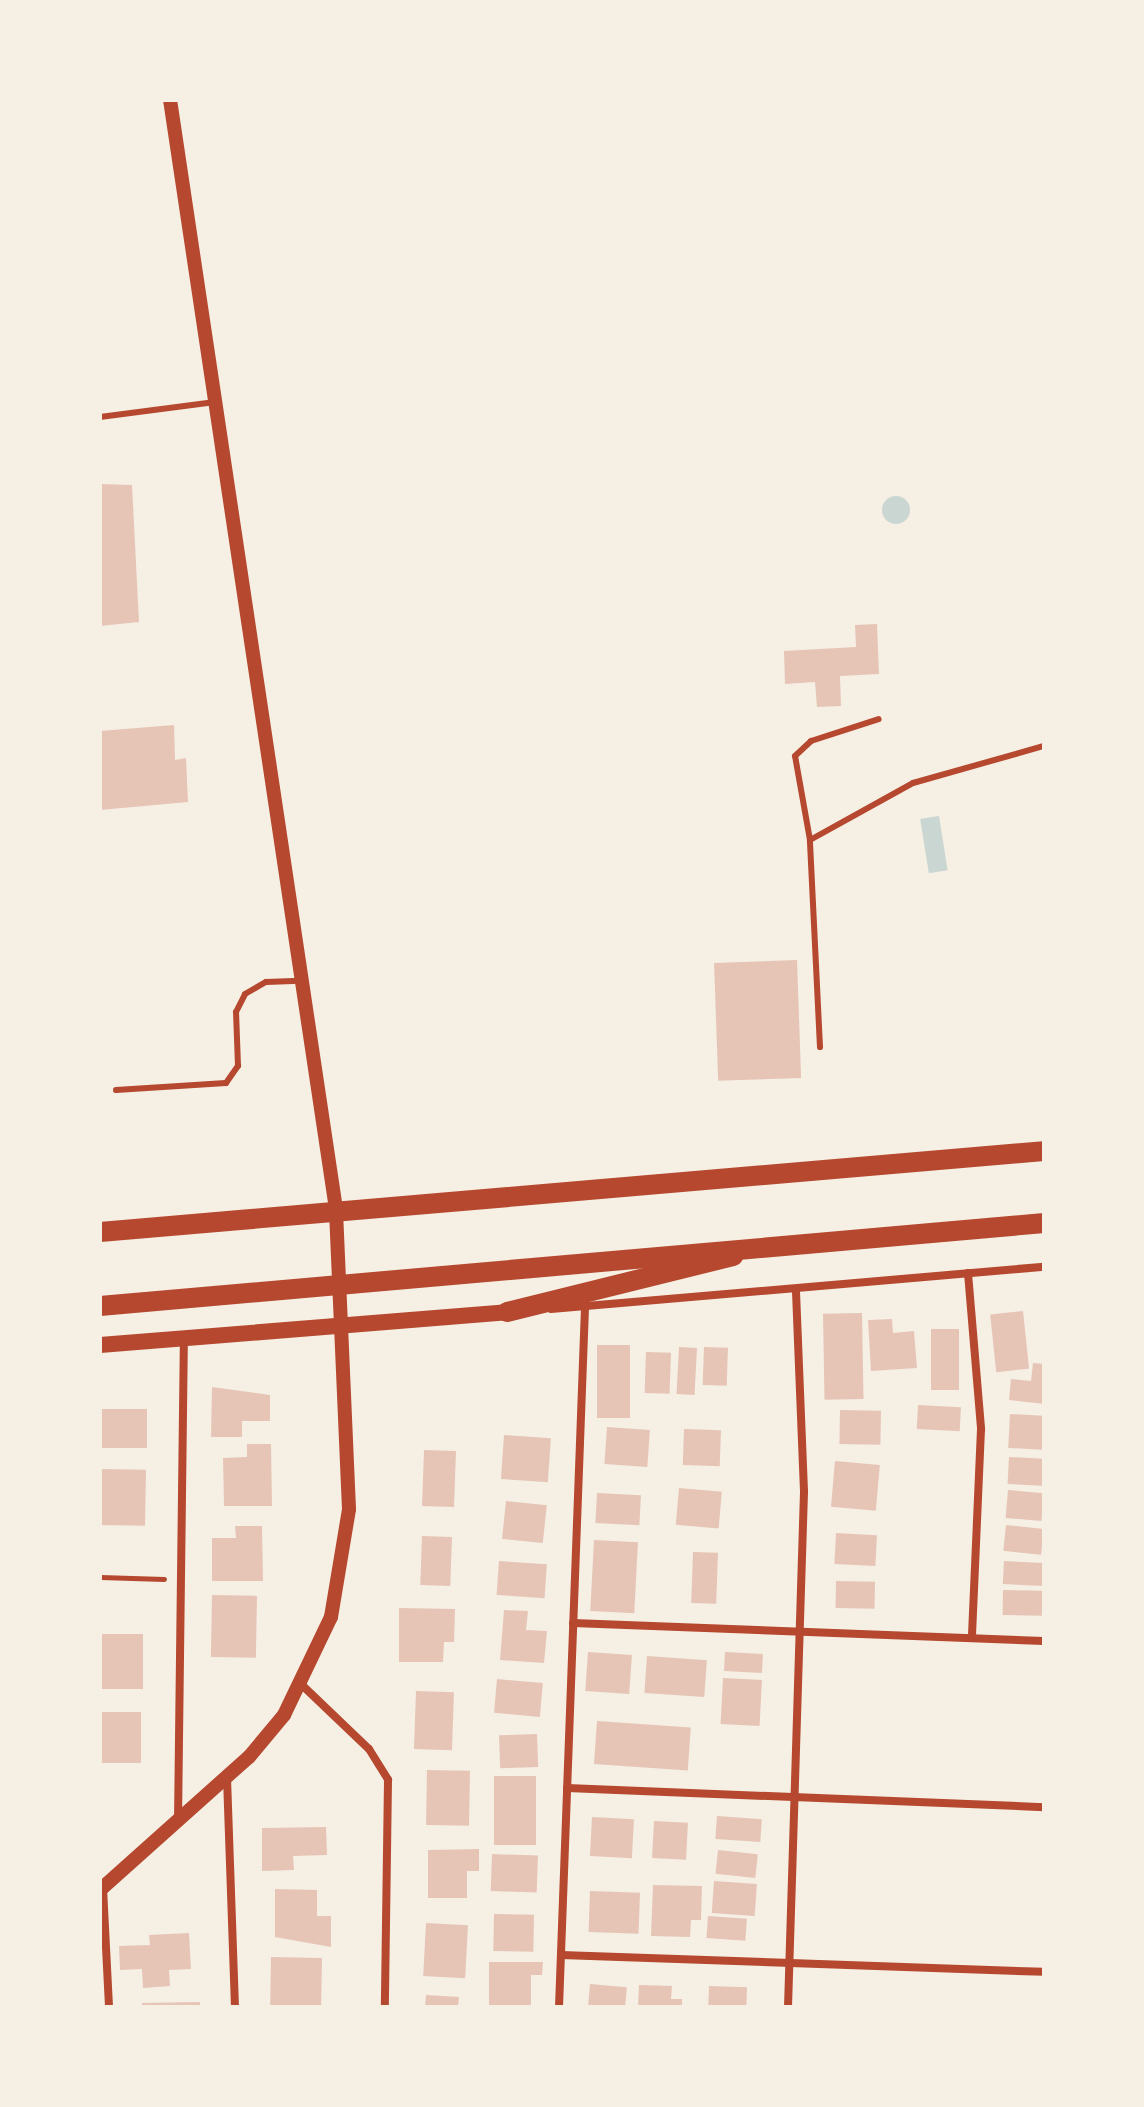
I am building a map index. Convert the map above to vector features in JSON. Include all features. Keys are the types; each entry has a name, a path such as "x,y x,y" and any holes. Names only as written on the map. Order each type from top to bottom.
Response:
{"main road":[{"path":"100,1232 336,1209 1044,1151"},
{"path":"100,1306 343,1288 778,1243 1044,1223"},
{"path":"100,1345 507,1312 778,1243"}],"street":[{"path":"109,2007 101,1889 227,1778 303,1686 331,1617 346,1545 346,1326 336,1209 170,100"},
{"path":"507,1312 1044,1267"},
{"path":"968,1273 981,1429 972,1638"},
{"path":"788,2007 801,1632 796,1290"},
{"path":"559,2007 585,1307"},
{"path":"178,1822 184,1338"},
{"path":"573,1623 1044,1641"},
{"path":"303,1686 369,1749 388,1780 385,2007"},
{"path":"227,1778 235,2007"},
{"path":"567,1788 1044,1807"},
{"path":"561,1955 1044,1972"}],"lane":[{"path":"100,417 216,402"},
{"path":"820,1047 810,840 795,756 811,741 879,719"},
{"path":"810,840 913,783 1044,746"},
{"path":"116,1090 226,1083 238,1066 236,1012 245,994 266,982 304,981"}],"path":[{"path":"100,1577 181,1580"}],"shaded area":[{"path":"896,496 906,500 910,510 906,520 896,524 886,520 882,510 886,500"},
{"path":"939,816 948,870 929,873 920,819"}],"building":[{"path":"100,484 132,485 139,622 100,626"},
{"path":"877,624 879,674 840,676 841,706 817,707 815,682 785,684 784,651 856,647 855,625"},
{"path":"174,725 175,760 186,758 188,802 100,810 100,731"},
{"path":"797,960 801,1078 718,1081 714,963"},
{"path":"1023,1311 1029,1369 996,1372 990,1314"},
{"path":"862,1313 864,1399 825,1400 823,1314"},
{"path":"892,1319 893,1333 914,1331 917,1368 871,1371 868,1320"},
{"path":"931,1329 959,1329 959,1390 931,1390"},
{"path":"597,1345 630,1345 630,1418 597,1418"},
{"path":"679,1347 697,1348 695,1395 677,1394"},
{"path":"704,1347 728,1348 727,1386 703,1385"},
{"path":"646,1352 671,1353 670,1394 645,1393"},
{"path":"1033,1363 1044,1364 1044,1404 1009,1400 1011,1379 1031,1381"},
{"path":"212,1387 270,1395 270,1421 242,1421 242,1437 211,1437"},
{"path":"918,1405 961,1407 960,1431 917,1429"},
{"path":"100,1409 147,1409 147,1448 100,1448"},
{"path":"840,1410 881,1411 880,1445 839,1444"},
{"path":"1010,1414 1044,1416 1042,1450 1008,1448"},
{"path":"607,1427 650,1430 647,1467 604,1464"},
{"path":"684,1429 721,1430 720,1466 683,1465"},
{"path":"504,1435 551,1438 548,1482 501,1479"},
{"path":"247,1444 271,1444 272,1506 224,1506 223,1458 247,1457"},
{"path":"424,1450 456,1451 454,1507 422,1506"},
{"path":"1009,1457 1044,1459 1043,1486 1008,1484"},
{"path":"835,1461 880,1465 876,1511 831,1507"},
{"path":"100,1469 146,1470 145,1526 100,1525"},
{"path":"679,1488 722,1492 719,1529 676,1525"},
{"path":"1008,1490 1044,1493 1041,1521 1006,1518"},
{"path":"597,1493 641,1495 639,1525 595,1523"},
{"path":"506,1501 547,1505 543,1543 502,1539"},
{"path":"1006,1525 1044,1529 1041,1555 1003,1551"},
{"path":"235,1526 262,1526 263,1581 212,1581 212,1538 236,1538"},
{"path":"836,1533 877,1535 875,1566 834,1564"},
{"path":"422,1536 452,1537 450,1586 420,1585"},
{"path":"594,1540 638,1542 634,1613 590,1611"},
{"path":"693,1552 718,1553 716,1604 691,1603"},
{"path":"499,1561 547,1564 545,1598 497,1595"},
{"path":"1004,1561 1044,1563 1043,1586 1003,1584"},
{"path":"836,1581 875,1582 875,1609 836,1608"},
{"path":"1003,1590 1044,1591 1044,1616 1003,1615"},
{"path":"212,1595 257,1596 256,1658 211,1657"},
{"path":"399,1608 455,1609 454,1642 444,1642 443,1662 399,1662"},
{"path":"504,1610 528,1611 526,1630 547,1631 544,1663 500,1660"},
{"path":"100,1634 143,1634 143,1689 100,1689"},
{"path":"588,1652 632,1655 629,1694 585,1691"},
{"path":"725,1652 763,1654 762,1673 724,1671"},
{"path":"647,1656 707,1660 704,1697 644,1693"},
{"path":"723,1678 762,1680 760,1726 721,1724"},
{"path":"497,1679 543,1683 540,1717 494,1713"},
{"path":"416,1691 454,1692 452,1750 414,1749"},
{"path":"100,1712 141,1712 141,1763 100,1763"},
{"path":"597,1721 691,1728 688,1770 594,1764"},
{"path":"537,1734 538,1767 500,1768 499,1735"},
{"path":"427,1770 470,1771 469,1826 426,1825"},
{"path":"494,1776 536,1776 536,1845 494,1845"},
{"path":"717,1816 762,1819 760,1842 715,1839"},
{"path":"592,1817 634,1819 632,1858 590,1856"},
{"path":"654,1821 688,1823 686,1860 652,1858"},
{"path":"326,1827 327,1855 293,1856 294,1870 262,1871 262,1828"},
{"path":"479,1849 479,1871 467,1871 467,1898 428,1898 428,1850"},
{"path":"718,1850 758,1854 755,1878 715,1874"},
{"path":"492,1854 538,1856 537,1893 491,1891"},
{"path":"714,1881 757,1884 755,1916 712,1913"},
{"path":"653,1885 702,1886 701,1920 691,1920 690,1937 651,1936"},
{"path":"275,1889 317,1890 317,1916 331,1916 331,1947 275,1937"},
{"path":"590,1891 640,1893 639,1934 589,1932"},
{"path":"494,1914 534,1915 533,1952 493,1951"},
{"path":"708,1916 747,1919 745,1941 706,1938"},
{"path":"426,1923 468,1925 465,1978 423,1976"},
{"path":"189,1933 191,1969 169,1970 170,1986 143,1988 142,1969 120,1970 119,1946 150,1945 149,1935"},
{"path":"271,1957 322,1958 321,2007 270,2007"},
{"path":"489,1962 543,1962 542,1975 531,1975 531,2007 489,2007"},
{"path":"590,1984 627,1987 625,2007 588,2007"},
{"path":"639,1985 672,1986 671,1999 682,1999 682,2007 638,2007"},
{"path":"709,1986 747,1987 746,2007 708,2007"},
{"path":"426,1995 459,1997 458,2007 425,2007"},
{"path":"200,2002 200,2007 142,2007 142,2003"}]}
